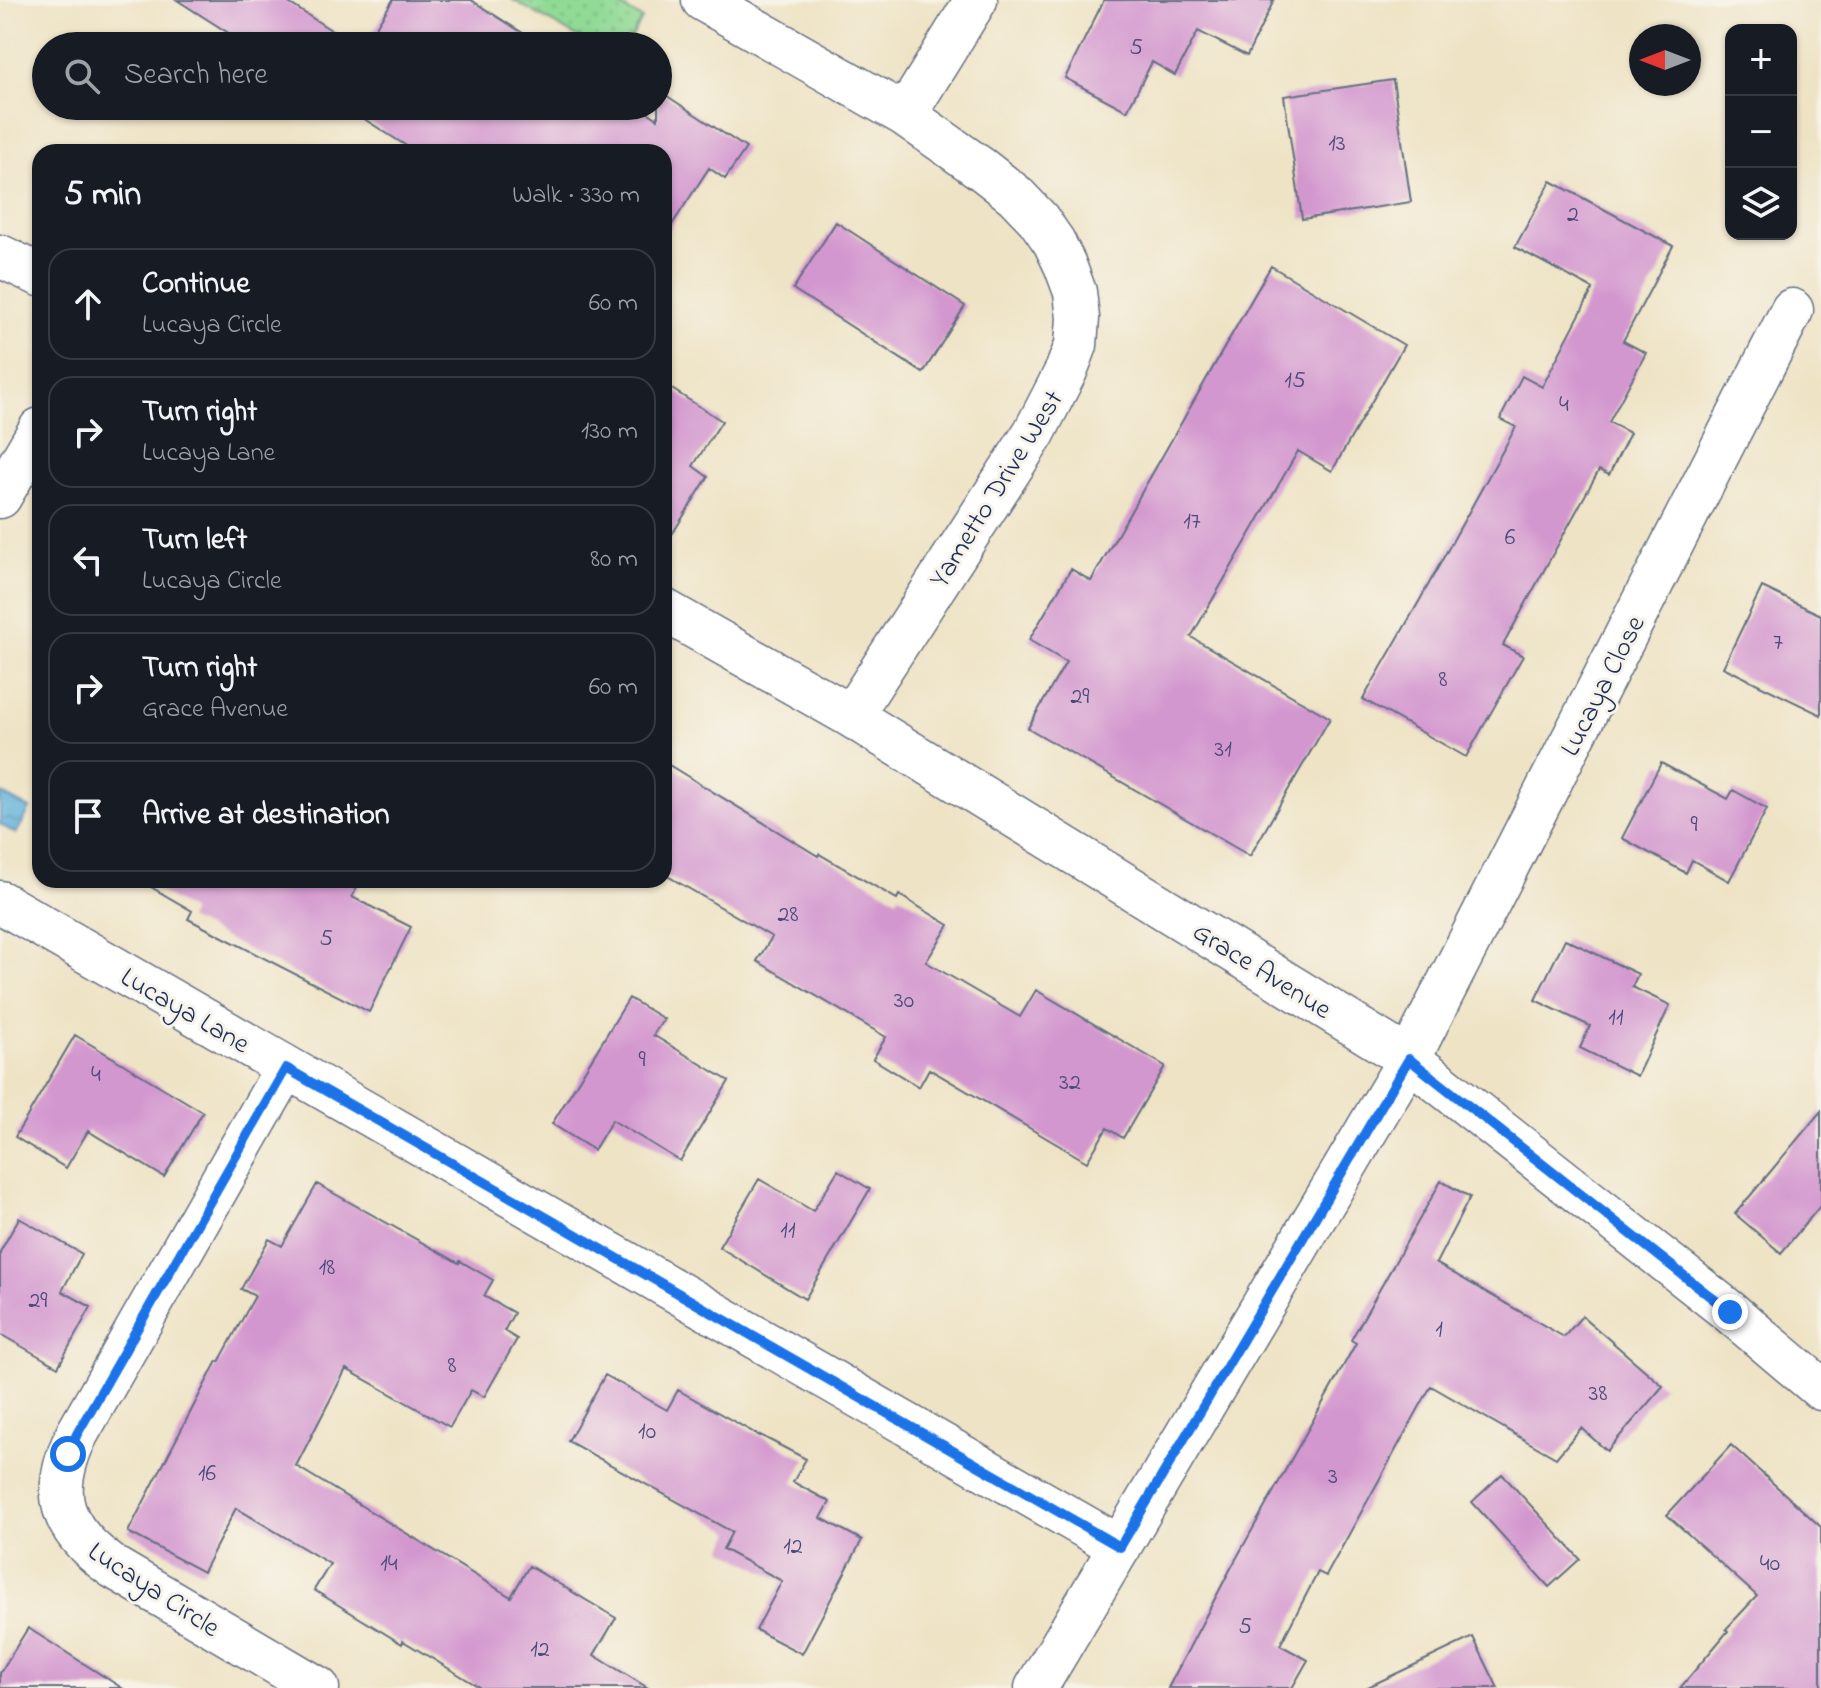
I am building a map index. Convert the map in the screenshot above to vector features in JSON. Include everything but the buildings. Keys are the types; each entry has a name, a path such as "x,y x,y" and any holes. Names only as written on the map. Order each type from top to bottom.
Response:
{"street":[{"name":"Yametto Drive West","path":"703,0 905,115 1015,195 1054,242 1075,292 1078,318 1076,345 1034,433 851,716"},
{"path":"905,115 976,0"},
{"path":"0,256 32,271"},
{"name":"Lucaya Close","path":"1409,1059 1792,310"},
{"path":"0,497 32,443"},
{"name":"Grace Avenue","path":"672,615 851,716 1409,1059 1730,1312 1821,1389"},
{"name":"Lucaya Lane","path":"0,902 1120,1547"},
{"path":"1036,1688 1409,1059"},
{"name":"Lucaya Circle","path":"286,1068 77,1434 68,1454 61,1486 62,1501 72,1528 97,1556 318,1688"}],"green space":[{"path":"513,0 610,0 642,19 634,32 569,32"}],"water":[{"path":"0,793 30,809 16,834 0,824"}],"route":[{"path":"68,1454 286,1068 1120,1547 1409,1059 1730,1312"}]}
